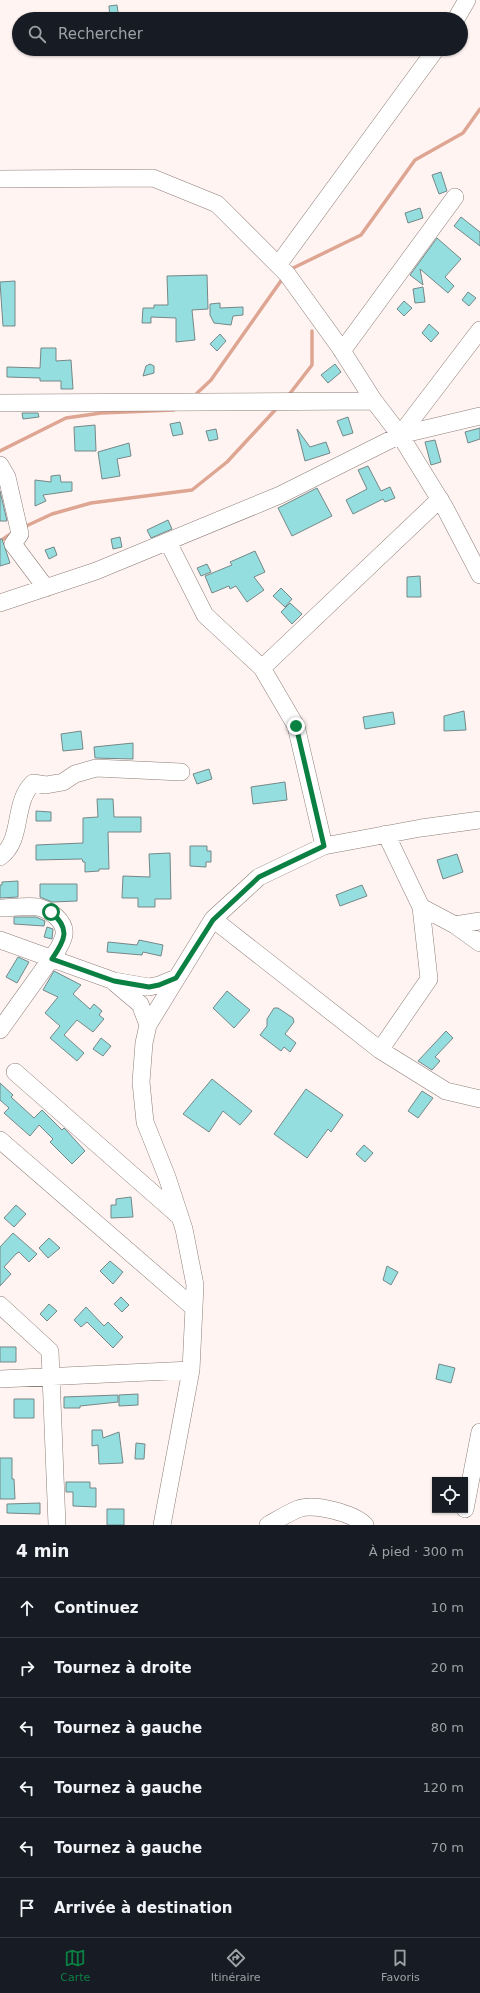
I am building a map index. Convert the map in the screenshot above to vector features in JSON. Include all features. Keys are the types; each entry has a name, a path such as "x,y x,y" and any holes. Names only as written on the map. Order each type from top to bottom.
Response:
{"street":[{"path":"460,12 467,0"},
{"path":"278,265 431,56"},
{"path":"0,179 153,178 218,204 287,274 342,350 374,401 400,435 440,499 480,575"},
{"path":"342,350 455,197"},
{"path":"400,435 480,330"},
{"path":"0,403 374,401"},
{"path":"0,603 96,571 280,495 400,435 480,416"},
{"path":"0,465 7,477 20,534 13,544 46,588"},
{"path":"262,668 440,499"},
{"path":"168,542 205,615 262,668 296,726 324,846"},
{"path":"0,857 8,851 12,844 21,806 33,783 46,785 63,782 75,774 96,768 181,772"},
{"path":"162,1525 191,1370 195,1285 188,1248 167,1177 145,1122 142,1076 144,1043 148,1025 213,920 259,877 324,846 386,834 480,820"},
{"path":"380,1050 429,979 421,908 386,834"},
{"path":"0,908 38,908 51,912 60,920 64,928 64,936 52,959 0,1030"},
{"path":"421,908 455,925 480,944"},
{"path":"213,920 380,1050 446,1090 480,1099"},
{"path":"455,925 480,921"},
{"path":"0,940 114,981 149,987 159,985 176,978"},
{"path":"114,981 140,1004 148,1025"},
{"path":"15,1072 179,1217"},
{"path":"0,1140 194,1308"},
{"path":"0,1305 50,1351 57,1525"},
{"path":"0,1379 50,1378 191,1370"},
{"path":"468,1494 480,1432"},
{"path":"268,1525 298,1509 309,1507 332,1510 361,1521 365,1525"},
{"path":"463,1525 465,1513"}],"building":[{"path":"117,5 118,12 109,12 109,6"},
{"path":"441,172 447,191 439,194 432,175"},
{"path":"420,208 423,218 408,223 405,213"},
{"path":"461,217 480,232 480,246 454,226"},
{"path":"437,238 461,259 445,277 454,286 448,293 420,269 423,285 410,275"},
{"path":"207,275 208,309 192,310 195,340 176,342 176,318 151,317 151,323 142,323 143,308 154,308 154,305 168,305 167,276"},
{"path":"15,281 15,326 3,326 0,282"},
{"path":"423,287 425,302 415,303 413,289"},
{"path":"468,292 476,298 469,306 462,300"},
{"path":"404,301 412,308 404,316 397,309"},
{"path":"220,303 220,308 243,307 243,315 233,316 231,325 214,323 210,315 210,304"},
{"path":"429,324 439,333 431,342 422,333"},
{"path":"220,334 226,341 217,351 210,344"},
{"path":"41,348 56,348 56,361 71,360 73,389 61,389 61,381 40,381 40,378 7,377 7,367 40,368"},
{"path":"150,364 154,366 154,373 143,376 146,366"},
{"path":"335,364 341,372 328,383 321,375"},
{"path":"22,413 38,413 39,417 23,419"},
{"path":"348,417 353,433 343,436 337,421"},
{"path":"180,422 183,434 173,436 170,424"},
{"path":"95,425 96,451 75,451 74,427"},
{"path":"480,428 480,439 468,443 465,432"},
{"path":"216,429 218,439 209,441 206,431"},
{"path":"297,429 310,447 326,442 330,453 305,461"},
{"path":"435,440 441,462 431,465 425,442"},
{"path":"129,443 131,456 117,459 120,476 102,479 98,452"},
{"path":"368,466 381,491 390,487 395,498 385,502 383,499 353,514 346,500 367,489 358,470"},
{"path":"60,475 61,482 72,482 72,491 43,495 46,501 35,506 35,480 51,482 51,476"},
{"path":"317,488 332,516 292,536 278,508"},
{"path":"0,491 7,521 0,521"},
{"path":"168,520 172,529 151,538 147,530"},
{"path":"120,537 122,547 113,549 111,539"},
{"path":"0,539 2,539 10,563 0,566"},
{"path":"54,547 57,555 49,559 45,550"},
{"path":"255,551 265,572 254,577 264,590 247,602 236,586 230,589 229,586 212,593 205,576 232,565 230,562"},
{"path":"207,564 211,572 201,576 197,568"},
{"path":"420,576 421,597 407,597 407,577"},
{"path":"281,588 292,599 285,607 273,596"},
{"path":"290,603 302,614 292,624 281,612"},
{"path":"464,711 466,730 444,731 444,716"},
{"path":"393,712 395,724 365,729 363,717"},
{"path":"81,731 83,749 63,751 61,734"},
{"path":"133,743 133,759 95,758 94,747"},
{"path":"209,769 212,779 197,784 193,774"},
{"path":"285,782 287,800 253,804 251,787"},
{"path":"97,799 113,799 114,817 141,817 141,832 108,832 109,869 99,869 99,871 85,872 85,862 83,862 82,859 36,860 36,845 83,843 83,818 98,817"},
{"path":"36,811 51,812 51,821 36,821"},
{"path":"190,846 207,846 207,851 211,851 211,862 206,862 206,867 190,866"},
{"path":"170,853 171,899 155,899 155,907 138,907 138,898 122,898 123,876 150,877 149,854"},
{"path":"457,854 463,872 443,879 437,860"},
{"path":"18,881 18,897 0,898 0,885 2,885 2,882"},
{"path":"40,884 77,884 77,901 52,902 40,897"},
{"path":"362,885 367,896 340,906 336,895"},
{"path":"14,917 36,917 45,921 44,926 14,924"},
{"path":"47,927 53,929 52,939 44,937"},
{"path":"139,940 163,945 161,956 143,952 142,955 107,952 108,942 137,945"},
{"path":"18,957 29,962 17,983 6,977"},
{"path":"54,971 81,985 73,994 90,1009 94,1004 102,1011 99,1015 104,1019 93,1032 77,1020 64,1035 84,1053 77,1061 50,1038 60,1026 45,1013 58,997 43,990"},
{"path":"227,991 250,1010 234,1028 213,1008"},
{"path":"274,1008 278,1008 293,1018 294,1022 285,1034 296,1043 290,1052 284,1047 281,1051 260,1035 267,1026 267,1019"},
{"path":"446,1031 453,1038 435,1057 440,1061 432,1070 418,1061"},
{"path":"101,1038 111,1046 103,1056 93,1049"},
{"path":"212,1079 252,1111 240,1125 223,1111 209,1132 183,1114"},
{"path":"0,1083 13,1095 11,1097 34,1118 42,1110 62,1130 64,1128 85,1151 72,1164 50,1142 53,1139 39,1125 30,1136 4,1113 9,1108 0,1100"},
{"path":"306,1089 343,1115 331,1132 328,1129 307,1158 274,1134"},
{"path":"422,1091 433,1098 418,1118 408,1111"},
{"path":"364,1145 373,1153 365,1162 356,1154"},
{"path":"131,1197 133,1217 111,1218 111,1205 116,1205 116,1199"},
{"path":"16,1205 26,1214 14,1227 4,1218"},
{"path":"13,1233 37,1254 29,1262 19,1252 16,1254 4,1267 11,1274 0,1286 0,1247"},
{"path":"49,1238 60,1248 48,1258 39,1248"},
{"path":"110,1261 123,1272 113,1284 100,1271"},
{"path":"387,1266 398,1272 391,1285 383,1280"},
{"path":"121,1297 129,1305 122,1312 114,1304"},
{"path":"49,1304 57,1311 47,1321 40,1314"},
{"path":"86,1307 104,1326 108,1322 123,1337 113,1348 87,1322 81,1327 74,1320"},
{"path":"0,1347 16,1347 16,1362 0,1362"},
{"path":"439,1364 455,1368 451,1383 436,1379"},
{"path":"138,1394 138,1405 119,1406 119,1395"},
{"path":"118,1395 118,1402 80,1406 80,1408 64,1408 64,1397"},
{"path":"14,1399 34,1399 34,1418 14,1418"},
{"path":"92,1430 102,1430 103,1438 119,1432 123,1463 99,1464 98,1445 92,1446"},
{"path":"136,1443 145,1444 144,1459 135,1459"},
{"path":"0,1458 12,1458 12,1479 14,1479 15,1499 0,1499"},
{"path":"66,1482 90,1482 90,1488 96,1488 96,1507 73,1506 73,1492 66,1492"},
{"path":"40,1503 40,1514 7,1513 7,1504"},
{"path":"107,1509 124,1509 124,1525 107,1525"}],"waterway":[{"path":"289,270 361,235 415,160 463,133 480,109"},
{"path":"194,396 211,380 283,278"},
{"path":"288,396 312,365 312,331"},
{"path":"24,527 52,514 91,503 192,490 227,462 277,408"},
{"path":"0,451 66,418 101,413 174,410"},
{"path":"0,541 15,531"}],"route":[{"path":"51,912 60,920 64,928 64,936 52,959 114,981 137,986 149,987 159,985 176,978 213,920 259,877 324,846 296,726"}]}
